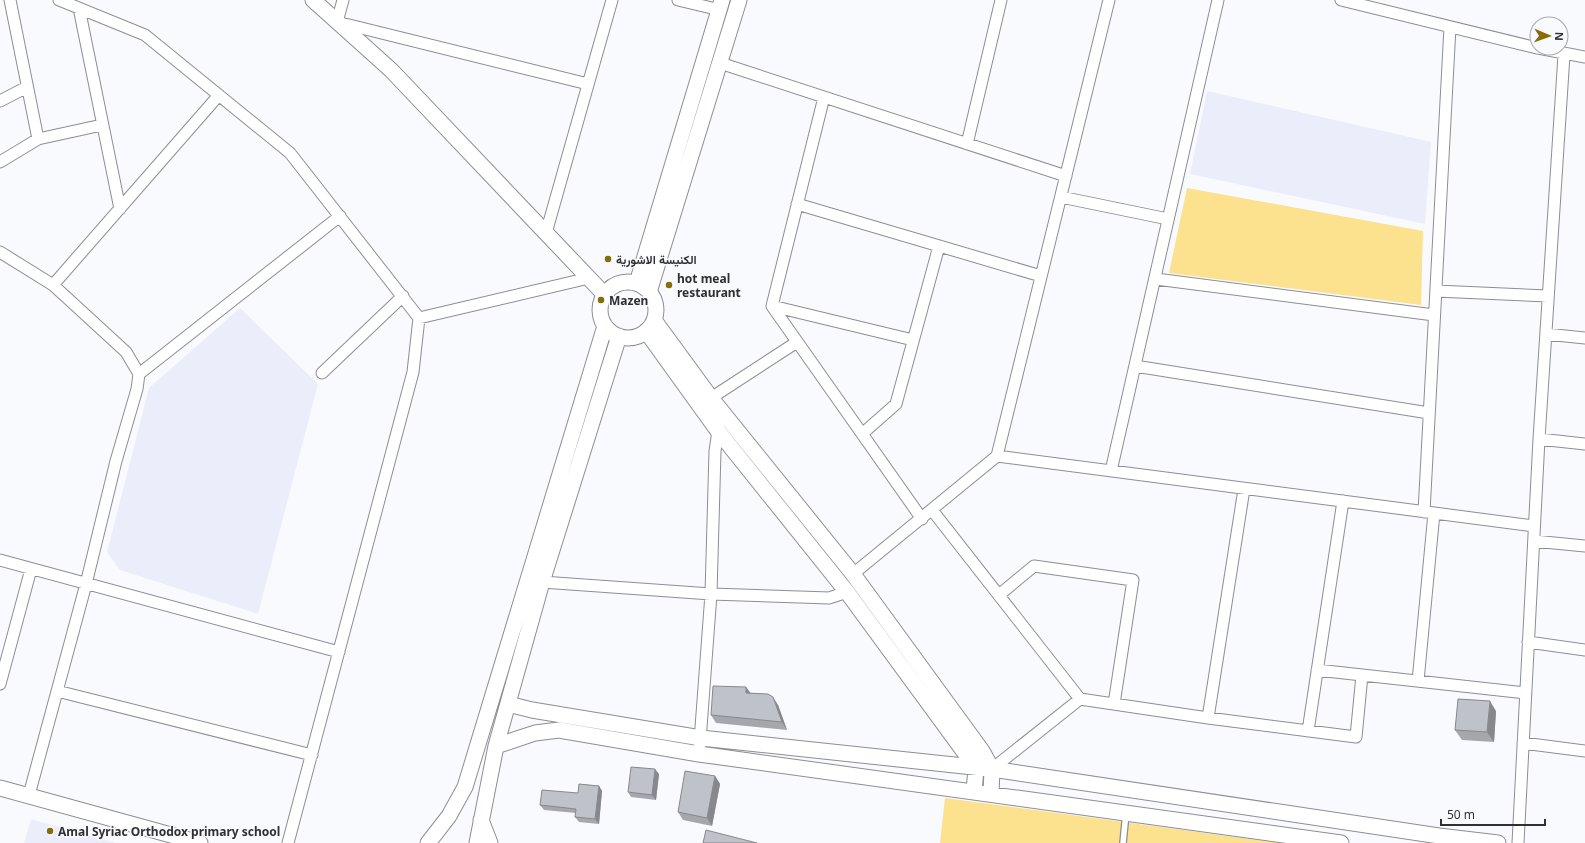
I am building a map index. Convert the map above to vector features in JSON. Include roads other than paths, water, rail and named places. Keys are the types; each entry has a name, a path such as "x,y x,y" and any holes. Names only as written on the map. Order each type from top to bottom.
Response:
{"street":[{"path":"10,0 38,139"},
{"path":"60,0 145,35 290,153 419,318 413,372 288,843"},
{"path":"313,0 390,70 604,294"},
{"path":"337,22 343,0"},
{"path":"546,233 612,0"},
{"path":"643,287 721,5 678,0"},
{"path":"643,287 720,63 739,0"},
{"path":"854,574 997,456 1109,0"},
{"path":"1111,471 1156,279 1168,219 1218,0"},
{"path":"1341,0 1529,46"},
{"path":"967,144 997,1"},
{"path":"79,8 120,209"},
{"path":"337,22 588,84"},
{"path":"1418,681 1429,513 1429,413 1450,27"},
{"path":"1569,55 1585,57"},
{"path":"1518,843 1539,439 1564,56"},
{"path":"720,63 1066,176"},
{"path":"0,101 27,87"},
{"path":"53,285 219,95"},
{"path":"824,97 772,306 922,519"},
{"path":"0,162 38,139 102,125"},
{"path":"1061,197 1168,219"},
{"path":"797,204 1041,276"},
{"path":"139,374 340,216"},
{"path":"862,434 896,404 939,246"},
{"path":"0,252 53,285 126,352 139,374 137,389 116,461 86,584 29,795"},
{"path":"419,318 589,278"},
{"path":"1156,279 1434,315"},
{"path":"622,282 643,287 655,305 650,325 633,337 619,336 605,326 600,314 600,307 604,294 615,284 622,282"},
{"path":"1436,291 1548,296"},
{"path":"322,373 403,296"},
{"path":"772,306 913,340"},
{"path":"650,325 854,574 982,751 992,769 991,794"},
{"path":"650,325 718,431 847,592 976,768 974,792"},
{"path":"428,843 449,816 465,787 605,326"},
{"path":"1546,334 1585,338"},
{"path":"477,843 496,746 542,582 619,336"},
{"path":"711,398 797,342"},
{"path":"1135,366 1429,413"},
{"path":"699,754 711,594 715,451 718,431"},
{"path":"1539,439 1585,444"},
{"path":"997,456 1534,526"},
{"path":"1208,718 1244,489"},
{"path":"1308,731 1343,501"},
{"path":"932,510 1080,699 1208,718 1356,737 1362,675"},
{"path":"1534,541 1585,546"},
{"path":"0,560 339,652"},
{"path":"999,595 1034,566 1132,580 1114,704"},
{"path":"0,684 31,569"},
{"path":"542,582 711,594 829,598 847,592"},
{"path":"1528,642 1585,650"},
{"path":"1318,670 1526,693"},
{"path":"57,691 312,755"},
{"path":"992,769 1080,699"},
{"path":"508,704 532,710 701,738 992,769 1423,834 1498,843"},
{"path":"496,746 535,733 559,730 699,754 1341,843"},
{"path":"1523,743 1585,751"},
{"path":"0,788 200,843"},
{"path":"481,818 490,843"}],"lane":[{"path":"1123,843 1126,812"}],"place":[{"name":"الكنيسة الاشورية","path":"608,259"},
{"name":"hot meal restaurant","path":"669,285"},
{"name":"Mazen","path":"601,300"},
{"name":"Amal Syriac Orthodox primary school","path":"50,831"}]}
